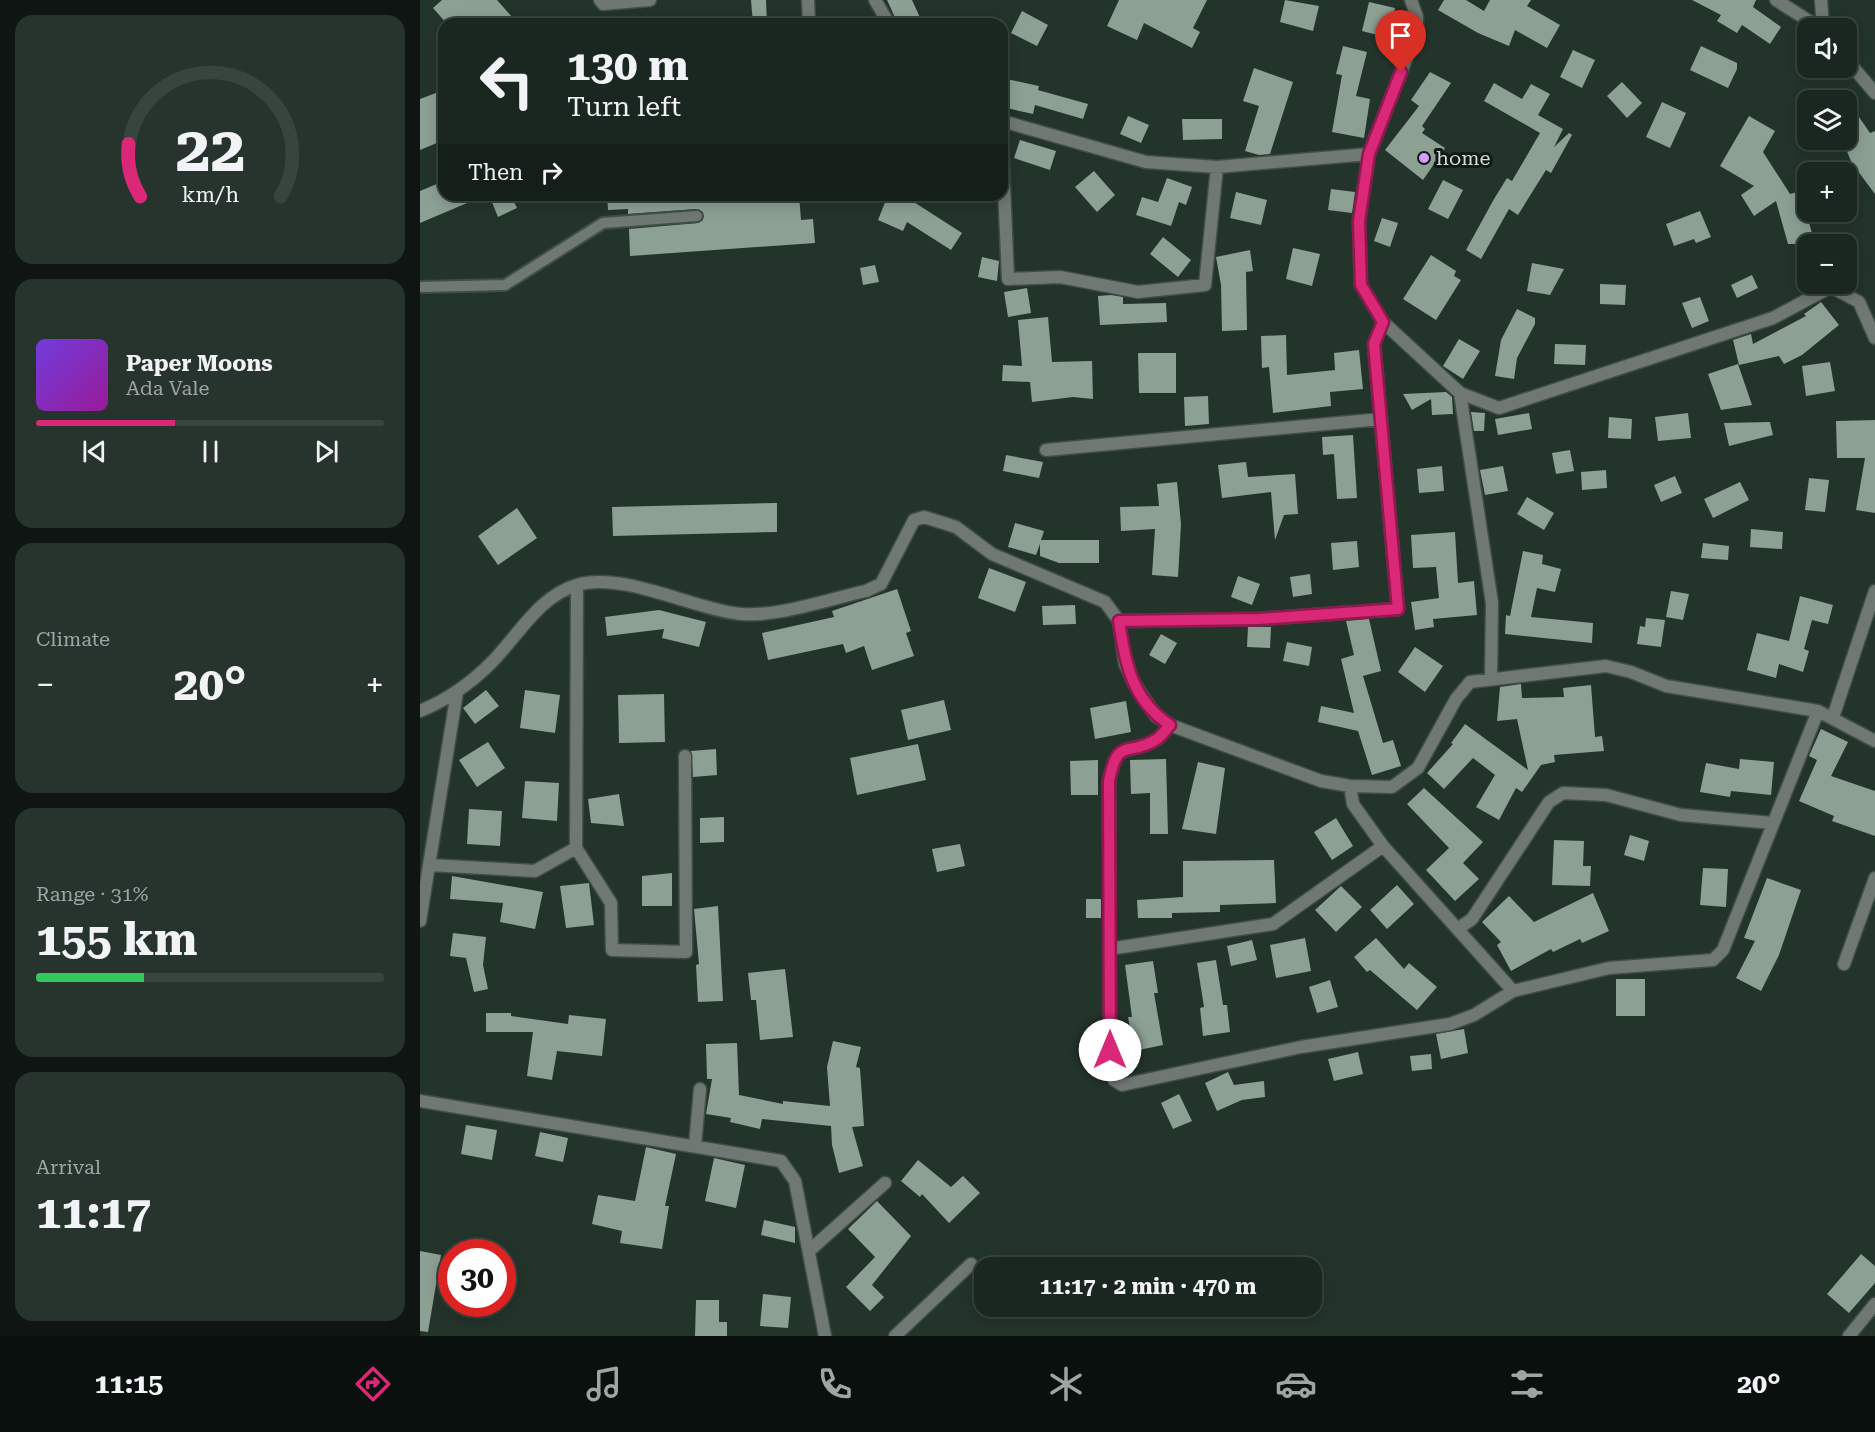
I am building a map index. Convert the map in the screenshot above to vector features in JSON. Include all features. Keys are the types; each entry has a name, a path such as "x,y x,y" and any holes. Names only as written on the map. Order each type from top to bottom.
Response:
{"street":[{"path":"600,0 603,4 650,0"},
{"path":"808,0 809,18"},
{"path":"875,0 886,18"},
{"path":"1411,0 1417,17 1417,31 1369,154 1359,221 1361,285 1383,322 1460,393 1498,408 1773,318 1831,287 1859,302 1875,338"},
{"path":"1776,0 1805,18"},
{"path":"1821,0 1821,18"},
{"path":"1857,72 1875,93"},
{"path":"1008,123 1146,162 1217,167 1369,154"},
{"path":"1005,201 1008,279 1060,277 1138,292 1205,285 1217,167"},
{"path":"1119,621 1259,619 1398,609 1374,344 1383,322"},
{"path":"1460,393 1492,603 1491,679"},
{"path":"1046,450 1381,419"},
{"path":"420,711 448,699 490,664 553,594 593,581 668,594 741,614 771,613 866,591 880,584 914,520 924,517 956,527 992,554 1105,602 1119,621 1125,664 1134,683 1156,716 1170,725 1321,781 1350,786 1392,787 1418,768 1456,699 1470,682 1561,673 1578,668 1606,666 1631,672 1666,686 1818,711 1875,741"},
{"path":"577,585 576,848 611,903 612,950 686,952 685,756"},
{"path":"1833,717 1875,591"},
{"path":"420,921 457,692"},
{"path":"1170,725 1157,739 1119,752 1113,760 1109,781 1110,1070 1114,1080 1122,1085 1300,1047 1450,1024 1474,1015 1513,991 1609,968 1713,960 1723,950 1818,711"},
{"path":"1350,786 1353,804 1383,846 1459,928 1513,991"},
{"path":"1459,928 1472,919 1522,848 1549,802 1563,793 1606,795 1681,815 1773,823"},
{"path":"1109,949 1273,924 1383,846"},
{"path":"429,866 535,871 576,848"},
{"path":"1844,964 1875,878"},
{"path":"695,1146 700,1089"},
{"path":"420,1101 781,1161 795,1181 825,1336"},
{"path":"809,1251 885,1183"},
{"path":"895,1336 971,1264"},
{"path":"1849,1336 1875,1304"}],"lane":[{"path":"420,287 505,285 603,223 697,216"}],"building":[{"path":"442,0 497,0 513,18 442,18 433,8"},
{"path":"751,0 766,0 767,18 752,18"},
{"path":"887,0 912,0 920,18 895,18"},
{"path":"1119,0 1207,0 1193,28 1200,32 1192,48 1144,23 1137,40 1107,26"},
{"path":"1285,0 1319,6 1313,31 1280,22"},
{"path":"1444,0 1466,0 1484,11 1490,0 1531,0 1527,6 1560,25 1547,48 1515,30 1509,46 1478,33 1438,10"},
{"path":"1692,0 1756,0 1753,7 1781,27 1770,44 1742,25 1737,33 1717,21 1721,15"},
{"path":"1369,2 1395,8 1393,20 1406,24 1401,41 1362,31"},
{"path":"1022,11 1048,25 1037,46 1011,33"},
{"path":"1343,46 1367,52 1356,96 1370,99 1364,138 1332,132 1342,75 1336,74"},
{"path":"1701,46 1737,63 1737,69 1728,88 1690,70"},
{"path":"1573,50 1595,60 1582,88 1560,77"},
{"path":"1254,68 1293,82 1270,154 1259,155 1245,151 1259,106 1243,101"},
{"path":"1430,72 1451,83 1422,126 1425,129 1422,133 1445,148 1423,180 1385,150 1419,106 1411,100"},
{"path":"1008,79 1039,86 1038,90 1088,104 1083,119 1035,105 1033,114 1008,108"},
{"path":"1622,82 1642,103 1627,118 1607,96"},
{"path":"1494,83 1522,99 1531,84 1550,94 1538,115 1563,129 1554,147 1569,133 1572,135 1551,173 1546,170 1518,215 1509,209 1481,259 1466,250 1507,178 1512,181 1540,133 1484,101"},
{"path":"438,92 438,142 420,150 420,99"},
{"path":"1662,102 1686,113 1670,148 1646,137"},
{"path":"1857,114 1870,133 1875,131 1875,194 1857,170 1857,162 1851,162 1846,150 1857,150"},
{"path":"1128,116 1149,125 1141,143 1120,134"},
{"path":"1749,116 1775,131 1763,152 1790,194 1797,192 1797,222 1809,222 1812,234 1797,234 1797,244 1788,244 1776,201 1754,216 1741,195 1754,186 1720,166"},
{"path":"1182,119 1222,119 1222,139 1183,140"},
{"path":"1020,140 1056,151 1050,170 1014,158"},
{"path":"1094,171 1115,195 1097,212 1075,187"},
{"path":"1167,178 1192,187 1186,205 1179,202 1171,226 1136,215 1142,197 1158,202"},
{"path":"1443,180 1463,190 1448,219 1428,209"},
{"path":"438,184 438,201 472,201 420,223 420,191"},
{"path":"1331,189 1355,192 1352,213 1328,210"},
{"path":"1236,192 1267,200 1261,225 1230,218"},
{"path":"491,201 514,201 517,208 498,217"},
{"path":"607,201 799,201 801,220 813,219 815,243 630,256 629,229 698,223 703,220 703,212 696,209 628,214 628,209 608,210"},
{"path":"886,201 912,201 962,233 951,250 907,222 903,231 878,220"},
{"path":"1700,211 1711,237 1696,243 1694,239 1674,246 1666,224"},
{"path":"1382,218 1398,223 1390,247 1374,241"},
{"path":"1163,237 1191,260 1178,277 1150,254"},
{"path":"1293,248 1320,254 1312,286 1286,279"},
{"path":"1250,250 1253,271 1246,272 1247,330 1222,331 1221,285 1216,257"},
{"path":"1431,255 1456,271 1454,276 1461,280 1436,320 1403,299"},
{"path":"982,257 999,261 997,281 978,277"},
{"path":"1532,263 1564,269 1550,295 1527,291"},
{"path":"875,265 879,282 863,285 860,268"},
{"path":"1752,275 1758,288 1737,298 1731,285"},
{"path":"1600,284 1626,285 1625,305 1600,304"},
{"path":"1027,288 1031,313 1008,317 1004,292"},
{"path":"1098,296 1123,297 1123,304 1166,303 1167,322 1100,325"},
{"path":"1700,297 1709,321 1692,328 1682,303"},
{"path":"1821,302 1839,325 1802,355 1784,364 1779,356 1739,365 1733,340 1751,334 1753,344 1806,316 1804,314"},
{"path":"1517,309 1535,318 1535,324 1517,358 1514,379 1495,376 1501,340"},
{"path":"1048,317 1052,362 1092,361 1093,399 1073,397 1032,402 1030,382 1002,381 1003,365 1022,366 1018,320"},
{"path":"1286,335 1287,375 1335,370 1334,353 1359,350 1363,389 1330,392 1331,406 1273,413 1269,367 1262,368 1261,336"},
{"path":"1459,339 1480,351 1463,379 1443,366"},
{"path":"1555,344 1586,345 1585,365 1554,364"},
{"path":"1138,353 1176,353 1176,393 1139,393"},
{"path":"1830,362 1835,391 1806,396 1802,366"},
{"path":"1738,364 1752,405 1721,410 1708,374"},
{"path":"1446,392 1452,397 1453,414 1432,415 1431,399 1412,410 1403,394"},
{"path":"1208,396 1209,424 1185,426 1184,397"},
{"path":"1471,412 1485,413 1484,431 1474,431"},
{"path":"1529,413 1532,429 1498,435 1495,419"},
{"path":"1688,413 1691,438 1658,441 1655,417"},
{"path":"1609,417 1632,419 1631,439 1608,438"},
{"path":"1875,420 1875,513 1856,510 1865,458 1837,458 1836,421"},
{"path":"1770,422 1773,435 1729,446 1724,423"},
{"path":"1353,435 1357,498 1337,499 1334,454 1323,455 1322,437"},
{"path":"1570,450 1574,471 1556,474 1552,453"},
{"path":"1006,455 1043,462 1039,478 1003,471"},
{"path":"1246,462 1248,477 1295,474 1298,514 1284,515 1275,540 1271,492 1222,498 1218,465"},
{"path":"1442,466 1444,491 1419,493 1417,469"},
{"path":"1503,466 1508,491 1485,495 1480,470"},
{"path":"1606,470 1607,488 1582,490 1581,472"},
{"path":"1675,476 1682,493 1661,502 1654,485"},
{"path":"1809,478 1829,480 1825,512 1805,510"},
{"path":"1177,482 1181,524 1178,577 1152,575 1155,529 1121,531 1120,507 1159,506 1157,484"},
{"path":"1740,482 1749,500 1713,518 1704,499"},
{"path":"1527,497 1554,513 1544,530 1517,514"},
{"path":"777,503 777,532 613,536 612,507"},
{"path":"517,508 537,538 498,565 478,536"},
{"path":"1015,523 1044,531 1041,540 1099,540 1099,563 1059,563 1040,556 1040,544 1036,555 1008,547"},
{"path":"1751,529 1783,532 1782,549 1750,547"},
{"path":"1455,532 1458,583 1474,581 1477,615 1433,619 1434,627 1415,630 1411,602 1439,598 1436,567 1413,568 1411,535"},
{"path":"1357,541 1359,567 1333,570 1331,543"},
{"path":"1703,543 1729,546 1728,560 1701,558"},
{"path":"1523,551 1543,555 1542,564 1561,569 1555,592 1537,588 1531,617 1593,623 1592,643 1505,634 1506,615 1510,616"},
{"path":"989,568 1026,582 1015,612 978,598"},
{"path":"1310,574 1312,594 1293,597 1290,577"},
{"path":"1238,576 1260,584 1252,605 1231,597"},
{"path":"897,589 911,631 906,633 914,656 872,670 864,646 846,653 843,644 768,660 762,633 834,617 832,611"},
{"path":"1671,591 1689,594 1683,620 1666,617"},
{"path":"1800,596 1833,605 1828,624 1812,620 1804,649 1809,651 1803,672 1779,664 1776,678 1747,670 1757,633 1789,641"},
{"path":"1075,605 1076,624 1043,625 1042,606"},
{"path":"659,610 706,622 699,647 662,638 664,629 607,636 605,617"},
{"path":"1646,618 1665,620 1661,647 1637,644 1640,626 1645,627"},
{"path":"1369,619 1381,671 1363,676 1383,743 1393,740 1401,766 1372,775 1358,731 1318,722 1321,706 1354,713 1341,659 1354,655 1346,621"},
{"path":"1248,627 1271,627 1270,648 1247,647"},
{"path":"1161,634 1177,643 1165,664 1149,655"},
{"path":"1287,642 1312,647 1309,666 1283,661"},
{"path":"1415,647 1443,666 1425,692 1398,672"},
{"path":"1521,684 1522,698 1564,697 1563,688 1591,685 1595,737 1602,736 1604,751 1554,755 1555,762 1541,765 1522,792 1516,788 1499,820 1476,807 1495,775 1473,758 1444,789 1427,773 1453,744 1451,743 1465,724 1528,770 1517,719 1497,721 1500,687"},
{"path":"486,690 499,706 475,724 463,708"},
{"path":"525,690 560,695 555,733 520,728"},
{"path":"664,694 665,742 619,743 618,695"},
{"path":"944,700 951,730 908,740 901,710"},
{"path":"1126,701 1131,732 1095,739 1090,708"},
{"path":"1821,729 1848,742 1831,776 1875,791 1875,836 1832,821 1834,816 1799,801 1817,760 1809,756"},
{"path":"488,742 505,768 477,787 459,760"},
{"path":"918,744 926,780 857,795 850,758"},
{"path":"716,749 717,775 693,777 691,751"},
{"path":"1166,759 1168,834 1150,834 1150,793 1131,794 1130,760"},
{"path":"1740,759 1774,762 1771,795 1731,791 1730,797 1700,792 1706,763 1739,769"},
{"path":"1098,760 1098,795 1071,795 1070,761"},
{"path":"1198,762 1225,768 1216,834 1182,829"},
{"path":"525,781 559,783 557,821 522,818"},
{"path":"1424,788 1483,842 1463,863 1479,879 1455,901 1426,870 1449,848 1407,804"},
{"path":"619,794 624,826 591,823 588,799"},
{"path":"469,809 502,811 500,846 467,844"},
{"path":"724,817 724,842 700,843 700,818"},
{"path":"1336,818 1353,846 1332,860 1314,832"},
{"path":"1630,835 1649,841 1644,861 1624,855"},
{"path":"1554,840 1584,841 1583,866 1591,866 1590,886 1552,885"},
{"path":"960,844 965,866 937,872 932,849"},
{"path":"1274,860 1276,903 1220,905 1220,912 1172,913 1172,918 1138,918 1137,900 1183,897 1183,861"},
{"path":"1703,868 1728,869 1726,907 1700,905"},
{"path":"672,873 672,906 642,906 642,876"},
{"path":"452,876 543,892 535,929 500,922 503,903 450,899"},
{"path":"1767,878 1801,890 1779,955 1761,991 1736,978 1755,941 1744,938"},
{"path":"589,883 594,925 566,928 560,886"},
{"path":"1397,885 1414,904 1387,929 1370,910"},
{"path":"1341,886 1362,907 1336,932 1315,910"},
{"path":"1593,893 1609,931 1582,943 1580,939 1553,952 1551,949 1511,971 1497,945 1501,942 1482,922 1509,896 1534,922"},
{"path":"1086,899 1101,899 1101,918 1086,918"},
{"path":"718,906 723,1001 698,1002 696,965 699,964 694,909"},
{"path":"453,933 486,937 483,965 488,989 474,992 466,958 450,956"},
{"path":"1305,938 1311,971 1276,978 1270,945"},
{"path":"1376,938 1404,969 1409,963 1437,987 1417,1010 1370,970 1367,972 1354,957"},
{"path":"1252,940 1257,960 1231,966 1227,946"},
{"path":"1216,960 1223,1005 1227,1005 1230,1032 1203,1036 1200,1008 1204,1007 1197,963"},
{"path":"1153,961 1158,993 1154,993 1163,1045 1134,1051 1128,1017 1132,1017 1125,965"},
{"path":"785,969 793,1037 760,1040 756,1000 751,1000 748,973"},
{"path":"1616,979 1645,979 1645,1016 1616,1016"},
{"path":"1330,980 1338,1007 1317,1013 1309,987"},
{"path":"486,1013 511,1013 511,1016 568,1024 569,1015 606,1019 602,1056 557,1051 552,1080 527,1076 533,1032 486,1032"},
{"path":"1464,1029 1468,1053 1441,1059 1436,1034"},
{"path":"833,1041 861,1047 856,1067 860,1068 864,1126 852,1127 863,1166 839,1173 832,1145 831,1126 762,1119 760,1129 730,1122 731,1118 706,1114 712,1079 707,1079 706,1044 737,1043 739,1095 783,1104 783,1101 830,1106 827,1067"},
{"path":"1358,1052 1363,1074 1334,1081 1328,1059"},
{"path":"1431,1054 1432,1069 1412,1071 1410,1056"},
{"path":"1228,1072 1234,1085 1264,1081 1265,1097 1242,1100 1217,1111 1205,1083"},
{"path":"1179,1094 1192,1121 1173,1129 1161,1103"},
{"path":"466,1125 497,1130 492,1160 461,1154"},
{"path":"540,1132 568,1138 563,1162 535,1156"},
{"path":"646,1147 676,1154 665,1206 669,1206 662,1249 620,1243 622,1231 592,1224 598,1195 635,1201"},
{"path":"714,1158 745,1165 736,1208 705,1201"},
{"path":"918,1160 951,1187 963,1176 980,1193 949,1223 922,1194 920,1197 901,1181"},
{"path":"877,1201 911,1236 872,1285 884,1297 870,1311 846,1287 875,1257 848,1229"},
{"path":"764,1220 795,1227 795,1243 761,1235"},
{"path":"420,1251 438,1254 438,1273 428,1332 420,1331"},
{"path":"1861,1254 1875,1266 1875,1283 1849,1313 1827,1294"},
{"path":"763,1294 791,1297 788,1328 760,1326"},
{"path":"696,1300 719,1300 719,1322 727,1322 727,1336 695,1336"}],"place":[{"name":"home","path":"1424,158"}],"route":[{"path":"1110,1050 1109,781 1113,760 1119,752 1157,739 1170,725 1156,716 1134,683 1125,664 1119,621 1259,619 1398,609 1374,344 1383,322 1361,285 1359,221 1369,154 1401,72"}]}
